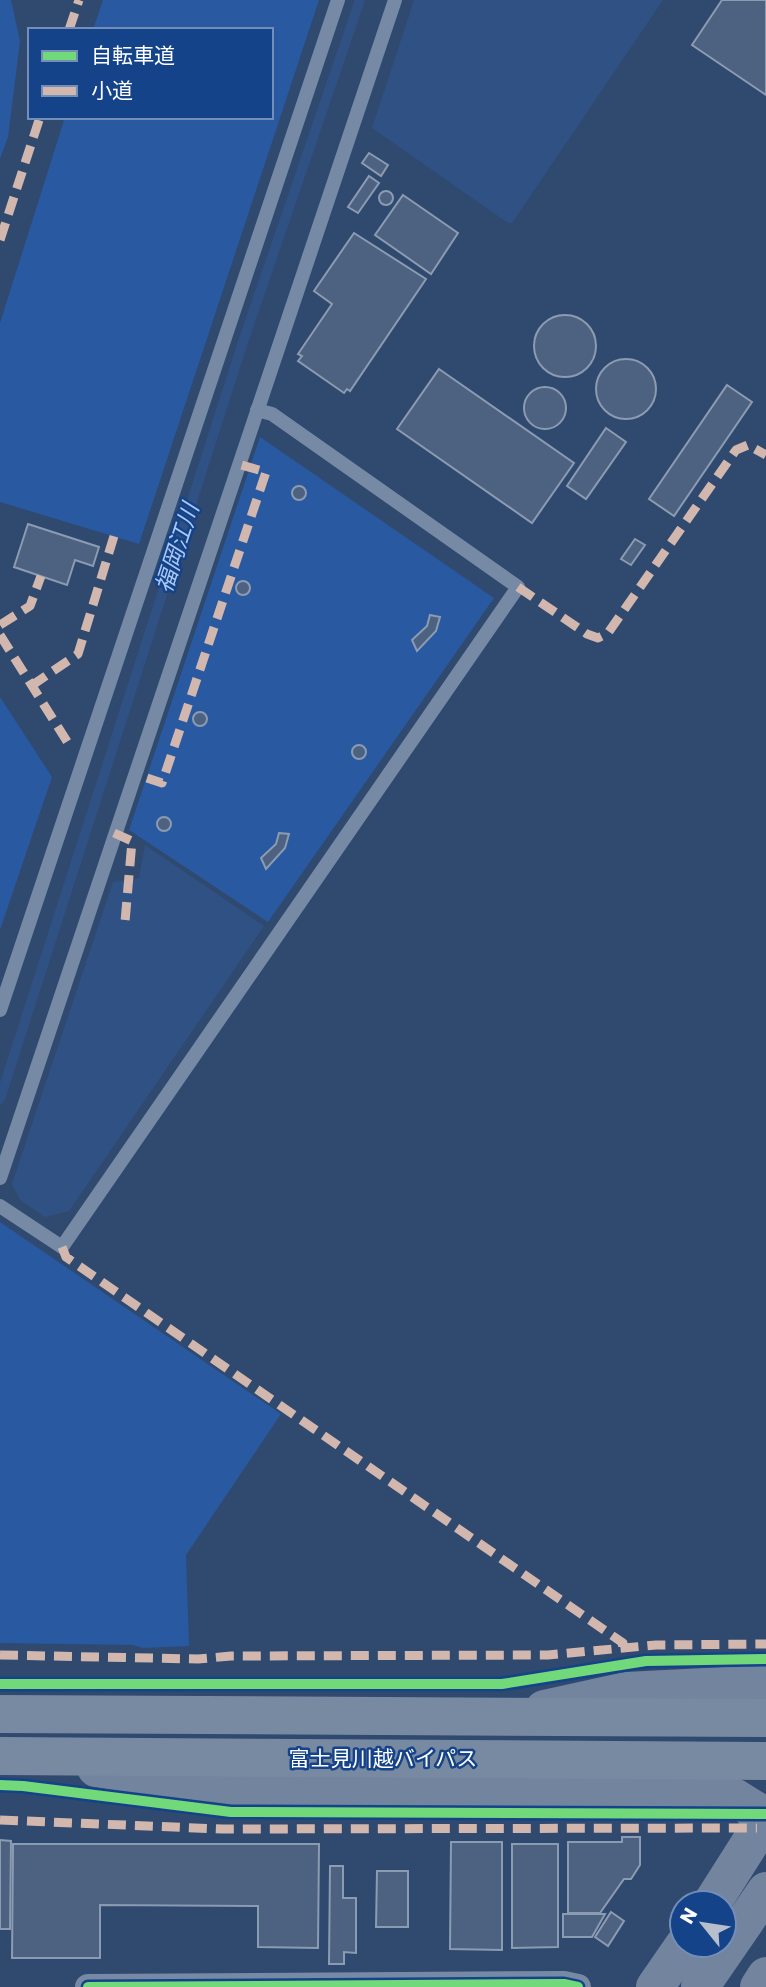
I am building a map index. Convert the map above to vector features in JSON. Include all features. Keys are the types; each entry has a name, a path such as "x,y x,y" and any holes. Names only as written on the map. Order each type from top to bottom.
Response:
{"highway":[{"name":"富士見川越バイパス","path":"0,1714 766,1718"},
{"name":"富士見川越バイパス","path":"13,1757 766,1761"}],"main road":[{"path":"511,1716 625,1691 766,1684"},
{"path":"13,1757 236,1791 520,1791 618,1797 734,1797 755,1810 758,1815 757,1832 738,1892"},
{"path":"655,1987 674,1959"},
{"path":"700,1987 711,1959"},
{"path":"759,1987 766,1976"}],"street":[{"path":"88,1987 564,1984 578,1987"}],"lane":[{"path":"0,1010 338,0"},
{"path":"0,1178 395,0"},
{"path":"0,1206 62,1247 518,587 272,414 257,410"},
{"path":"738,1892 766,1908"}],"shaded area":[{"path":"0,0 11,0 20,41 8,137 0,159"},
{"path":"103,0 319,0 139,544 0,502 0,323 64,119 273,119 273,28 94,28"},
{"path":"414,0 663,0 512,223 508,223 372,128"},
{"path":"260,437 494,598 268,922 129,830"},
{"path":"0,697 52,777 0,930"},
{"path":"145,845 264,926 69,1211 45,1217 20,1200 12,1184 113,882 139,878"},
{"path":"0,1222 281,1414 186,1555 189,1646 143,1648 133,1645 0,1643"}],"building":[{"path":"722,0 766,0 766,95 692,45"},
{"path":"369,153 388,165 381,176 362,163"},
{"path":"369,176 379,183 358,213 348,207"},
{"path":"383,191 389,191 393,198 389,205 383,205 379,201 379,195"},
{"path":"403,195 458,233 431,274 375,235"},
{"path":"354,233 426,279 350,391 347,389 344,393 298,361 302,356 298,354 332,304 314,291"},
{"path":"565,315 587,324 596,346 587,368 565,377 543,368 534,346 543,324"},
{"path":"626,359 643,364 651,372 656,389 651,406 643,414 626,419 609,414 601,406 596,389 601,372 609,364"},
{"path":"439,369 574,463 532,523 397,429"},
{"path":"727,385 752,402 674,516 649,499"},
{"path":"545,387 560,393 566,408 560,423 545,429 530,423 524,408 530,393"},
{"path":"606,428 626,442 586,499 567,486"},
{"path":"299,486 304,488 304,498 299,500 294,498 292,493 294,488"},
{"path":"28,524 99,547 93,566 75,560 67,585 14,567"},
{"path":"635,539 645,545 631,565 621,559"},
{"path":"243,581 248,583 248,593 243,595 238,593 236,588 238,583"},
{"path":"430,615 440,617 436,631 417,651 412,640 427,626"},
{"path":"200,712 205,714 205,724 200,726 195,724 193,719 195,714"},
{"path":"359,745 364,747 364,757 359,759 354,757 352,752 354,747"},
{"path":"164,817 169,819 169,829 164,831 159,829 157,824 159,819"},
{"path":"279,833 289,834 285,848 266,869 261,858 276,844"},
{"path":"622,1837 640,1837 640,1865 631,1879 624,1879 600,1913 568,1913 568,1842 622,1842"},
{"path":"0,1840 11,1841 10,1929 0,1929"},
{"path":"451,1842 502,1842 502,1950 450,1949"},
{"path":"13,1844 319,1844 318,1948 258,1947 258,1906 100,1905 100,1958 12,1958"},
{"path":"512,1844 558,1844 558,1947 512,1948"},
{"path":"330,1866 343,1866 343,1898 356,1898 356,1953 344,1952 344,1964 329,1964"},
{"path":"377,1871 408,1871 408,1927 376,1927"},
{"path":"611,1912 624,1921 608,1946 595,1937"},
{"path":"563,1914 605,1914 592,1937 563,1937"}],"waterway":[{"name":"福岡江川","path":"0,1099 243,342 360,0"}],"marked path":[{"path":"70,28 79,0"},
{"path":"0,240 39,119"},
{"path":"518,587 587,634 598,638 608,633 736,450 748,445 766,455"},
{"path":"147,778 162,783 266,472 238,464"},
{"path":"31,686 78,654 114,536"},
{"path":"0,625 30,606 41,576"},
{"path":"0,635 68,743"},
{"path":"114,833 132,841 125,922"},
{"path":"62,1247 66,1257 623,1643 622,1649"},
{"path":"0,1655 198,1659 231,1656 548,1655 656,1645 766,1644"},
{"path":"0,1820 222,1829 757,1828"}],"cycle path":[{"path":"0,1684 502,1684 646,1661 766,1659"},
{"path":"0,1785 231,1812 766,1814"},
{"path":"88,1987 564,1984 578,1987"}]}
